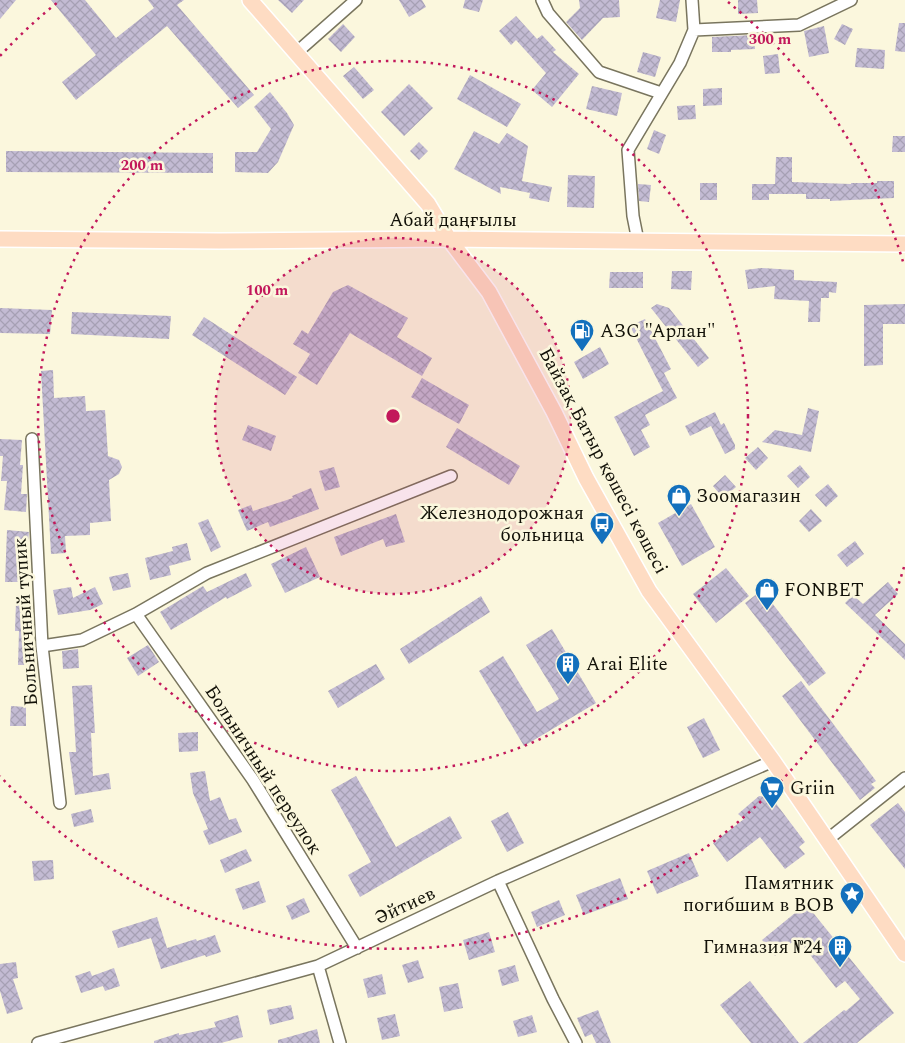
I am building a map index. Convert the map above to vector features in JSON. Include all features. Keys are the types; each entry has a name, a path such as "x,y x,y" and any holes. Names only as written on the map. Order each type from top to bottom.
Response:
{"main road":[{"name":"Байзақ Батыр қөшесі көшесі","path":"250,0 428,204 449,239 489,292 554,412 586,478 649,591 773,761 905,954"},
{"name":"Абай даңғылы","path":"0,239 449,239 905,244"}],"street":[{"path":"296,53 356,0"},
{"path":"542,0 548,13 598,72 661,93"},
{"path":"638,241 633,216 628,150 680,63 694,30 692,0"},
{"path":"694,30 799,25 851,0"},
{"name":"Больничный тупик","path":"32,439 42,646 60,803"},
{"path":"42,646 82,640 136,614 207,573 451,476"},
{"name":"Больничный переулок","path":"136,614 253,780 357,948"},
{"name":"Әйтиев","path":"38,1043 318,966 498,881 773,761"},
{"path":"827,840 905,778"},
{"path":"498,881 553,999 576,1043"},
{"path":"318,966 340,1043"}],"building":[{"path":"0,0 16,0 0,19"},
{"path":"51,0 85,0 116,38 154,8 148,0 184,0 177,5 254,95 238,108 167,26 76,100 62,82 96,55"},
{"path":"278,0 304,0 292,13"},
{"path":"399,0 422,0 426,7 409,17"},
{"path":"465,0 483,0 479,12 463,8"},
{"path":"579,0 619,0 620,17 603,18 582,40 566,22 580,8"},
{"path":"660,0 680,0 676,22 656,18"},
{"path":"738,0 757,0 758,13 738,14"},
{"path":"516,16 537,39 542,35 556,50 553,52 579,74 552,107 532,90 546,73 516,40 511,45 499,31"},
{"path":"899,23 905,23 905,52 895,51"},
{"path":"343,24 355,37 341,52 328,39"},
{"path":"842,24 853,29 845,45 834,39"},
{"path":"824,26 829,53 809,57 804,31"},
{"path":"754,35 755,49 712,52 712,37"},
{"path":"857,48 885,50 884,69 855,67"},
{"path":"643,52 661,57 655,77 637,72"},
{"path":"778,54 780,73 765,74 763,56"},
{"path":"354,67 374,90 363,99 343,76"},
{"path":"470,75 521,104 507,127 457,99"},
{"path":"409,84 433,108 404,136 381,112"},
{"path":"592,86 622,93 617,116 586,109"},
{"path":"722,88 722,105 703,106 703,89"},
{"path":"270,92 294,125 278,162 268,173 235,172 235,152 257,152 271,129 254,107"},
{"path":"695,105 696,119 678,120 677,106"},
{"path":"654,130 666,135 659,154 647,149"},
{"path":"474,131 499,144 507,133 528,146 522,181 552,187 549,202 529,198 530,193 500,187 501,194 454,169"},
{"path":"893,136 905,136 905,152 892,152"},
{"path":"419,142 428,151 419,160 410,151"},
{"path":"6,151 213,153 213,173 6,172"},
{"path":"776,157 792,157 792,182 851,184 894,181 894,198 830,201 830,199 806,199 806,194 769,194 769,200 752,200 752,184 775,184"},
{"path":"568,175 595,176 594,208 567,207"},
{"path":"700,183 717,183 717,200 700,200"},
{"path":"638,184 651,185 649,202 639,201"},
{"path":"761,268 794,270 794,280 837,282 836,293 829,292 829,298 821,298 820,322 808,322 809,301 774,299 775,286 748,289 745,270"},
{"path":"672,271 692,271 691,290 671,289"},
{"path":"610,272 643,272 643,288 609,288"},
{"path":"348,285 408,318 397,337 432,358 422,376 350,333 317,385 298,373 310,354 293,344 302,330 308,334 333,292"},
{"path":"657,304 669,308 709,358 698,367 651,308"},
{"path":"905,304 905,324 883,324 883,365 864,366 864,305"},
{"path":"0,308 52,310 50,334 0,333"},
{"path":"72,312 171,316 169,339 71,334"},
{"path":"204,317 297,377 285,395 192,335"},
{"path":"645,319 671,369 664,373 677,398 645,415 650,425 641,430 650,447 634,456 614,417 663,391 630,326"},
{"path":"600,347 609,364 583,379 574,362"},
{"path":"53,370 54,398 85,396 86,411 105,410 108,456 119,460 122,467 119,474 109,480 111,521 90,523 90,535 65,536 66,553 51,554 41,371"},
{"path":"422,378 469,405 459,424 411,397"},
{"path":"808,408 819,411 811,452 762,442 775,430 802,435"},
{"path":"715,412 721,425 724,423 735,445 735,449 725,454 711,426 690,436 685,426"},
{"path":"248,425 276,436 271,451 242,440"},
{"path":"457,428 520,466 509,485 446,447"},
{"path":"0,439 22,440 20,465 23,465 21,494 27,494 26,512 4,510 7,481 1,481 3,456 0,456"},
{"path":"758,447 768,458 756,470 745,458"},
{"path":"800,465 810,477 798,488 787,476"},
{"path":"334,467 340,487 325,491 319,471"},
{"path":"725,475 736,487 723,498 713,486"},
{"path":"828,484 838,496 826,507 815,495"},
{"path":"311,488 319,509 270,527 268,522 247,531 238,510 251,505 253,511 293,498 292,496"},
{"path":"691,504 715,547 682,566 658,523"},
{"path":"811,509 822,521 809,532 799,521"},
{"path":"396,514 405,542 386,547 383,539 341,556 334,537"},
{"path":"208,519 221,547 211,552 198,523"},
{"path":"7,530 29,532 26,549 25,582 5,582"},
{"path":"855,541 864,554 847,567 837,555"},
{"path":"187,543 191,560 169,566 171,575 150,580 145,558 173,551 172,547"},
{"path":"306,547 320,577 285,593 271,564"},
{"path":"726,568 749,596 716,623 693,594"},
{"path":"128,573 131,587 113,591 109,577"},
{"path":"246,573 252,586 227,599 226,597 171,630 160,612 203,586 207,592"},
{"path":"888,582 898,594 875,615 905,644 905,660 845,603 853,595 863,604"},
{"path":"71,587 73,598 95,587 103,604 90,610 58,615 53,590"},
{"path":"762,590 826,673 809,686 745,603"},
{"path":"481,596 490,612 409,664 400,649"},
{"path":"16,602 30,602 29,649 34,649 34,665 18,665 19,631 15,631"},
{"name":"Arai Elite","path":"552,629 596,703 524,746 479,671 503,656 537,712 559,699 526,645"},
{"path":"148,645 159,662 138,676 127,658"},
{"path":"78,649 79,668 63,669 62,651"},
{"path":"376,664 385,679 338,708 328,691"},
{"path":"801,681 876,781 871,784 875,788 860,800 782,696"},
{"path":"92,685 95,733 91,733 93,776 109,773 111,789 75,795 69,752 76,752 72,686"},
{"path":"11,706 26,707 26,726 10,726"},
{"path":"704,718 720,750 703,758 687,727"},
{"path":"198,732 198,751 179,752 178,733"},
{"path":"205,771 210,801 220,797 229,820 236,818 242,832 209,845 203,831 208,829 193,793 190,773"},
{"path":"356,776 396,847 450,816 462,838 360,897 348,875 371,862 331,790"},
{"path":"759,796 771,797 805,842 799,847 805,854 785,869 760,837 727,862 713,843 744,819 738,814"},
{"path":"898,803 905,812 905,869 870,825"},
{"path":"91,809 94,822 74,827 71,814"},
{"path":"508,812 524,843 507,852 491,821"},
{"path":"246,849 252,861 225,873 220,860"},
{"path":"689,853 699,876 657,894 647,871"},
{"path":"53,860 54,879 34,881 32,861"},
{"path":"620,878 628,899 584,915 576,895"},
{"path":"259,881 266,902 243,910 235,889"},
{"path":"304,898 310,912 292,920 286,906"},
{"path":"559,900 565,915 537,927 531,912"},
{"name":"Гимназия №24","path":"806,904 894,1013 857,1043 803,1043 860,999 845,981 836,988 797,938 775,956 762,940"},
{"path":"157,917 167,948 215,935 221,952 161,969 151,938 118,948 112,931"},
{"path":"489,932 495,952 469,960 463,940"},
{"path":"418,960 424,978 408,983 402,965"},
{"path":"16,962 18,978 13,979 23,1009 7,1014 0,991 0,964"},
{"path":"515,965 519,981 502,986 498,970"},
{"path":"114,968 120,986 105,991 103,986 81,993 75,976 90,971 92,976"},
{"path":"382,974 386,994 368,998 363,979"},
{"name":"Гимназия №24","path":"750,981 799,1043 751,1043 720,1005"},
{"path":"458,983 463,1008 444,1012 439,987"},
{"path":"291,1005 294,1019 270,1025 267,1010"},
{"path":"598,1010 611,1043 596,1043 592,1034 585,1037 577,1018"},
{"path":"395,1014 400,1036 382,1040 377,1018"},
{"path":"238,1015 243,1037 221,1043 154,1043 154,1041 179,1033 179,1035 216,1027 214,1022"},
{"path":"532,1015 537,1032 518,1037 513,1021"},
{"path":"317,1029 320,1043 278,1043 278,1040"}],"place":[{"name":"АЗС \"Арлан\"","path":"582,352"},
{"name":"Зоомагазин","path":"679,517"},
{"name":"Железнодорожная больница","path":"602,545"},
{"name":"FONBET","path":"767,611"},
{"name":"Arai Elite","path":"568,685"},
{"name":"Griin","path":"772,809"},
{"name":"Памятник погибшим в ВОВ","path":"852,915"},
{"name":"Гимназия №24","path":"840,968"}]}
